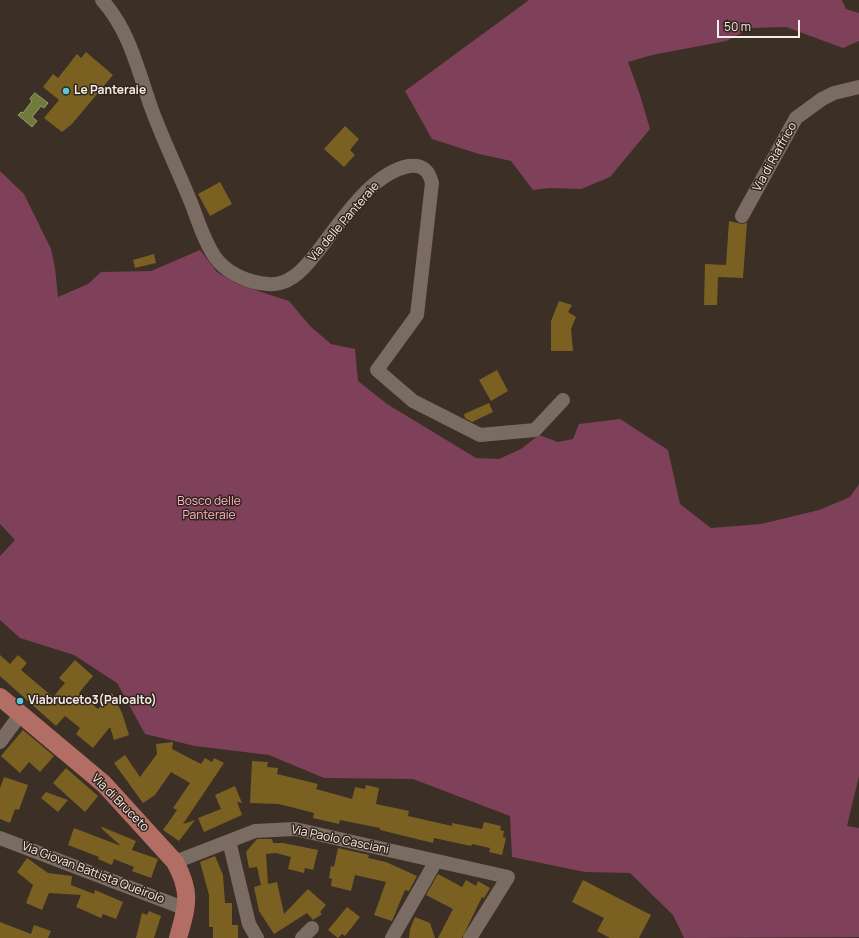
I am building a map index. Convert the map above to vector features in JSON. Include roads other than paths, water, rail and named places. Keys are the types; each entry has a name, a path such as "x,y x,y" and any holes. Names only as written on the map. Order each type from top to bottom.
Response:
{"main road":[{"name":"Via di Bruceto","path":"0,697 104,784 175,862 185,884 186,909 178,938"}],"street":[{"name":"Via delle Panteraie","path":"102,0 124,31 152,110 199,223 218,261 230,272 252,281 268,285 282,283 294,277 309,262 369,189 387,174 402,167 417,165 424,168 430,174 432,183 417,315 377,370 413,401 480,435 535,430 563,400"},
{"name":"Via di Riaffrico","path":"742,216 796,118 822,99 834,93 859,87"},
{"path":"0,742 20,715"},
{"name":"Via Paolo Casciani","path":"175,862 255,831 295,829 508,877 470,938"},
{"name":"Via Giovan Battista Queirolo","path":"0,838 186,909"},
{"path":"229,841 249,924 256,938"},
{"path":"392,938 436,861"}],"place":[{"name":"Le Panteraie","path":"66,91"},
{"name":"Viabruceto3(Paloalto)","path":"20,701"}],"park label":[{"name":"Bosco delle Panteraie","path":"209,509"}]}
